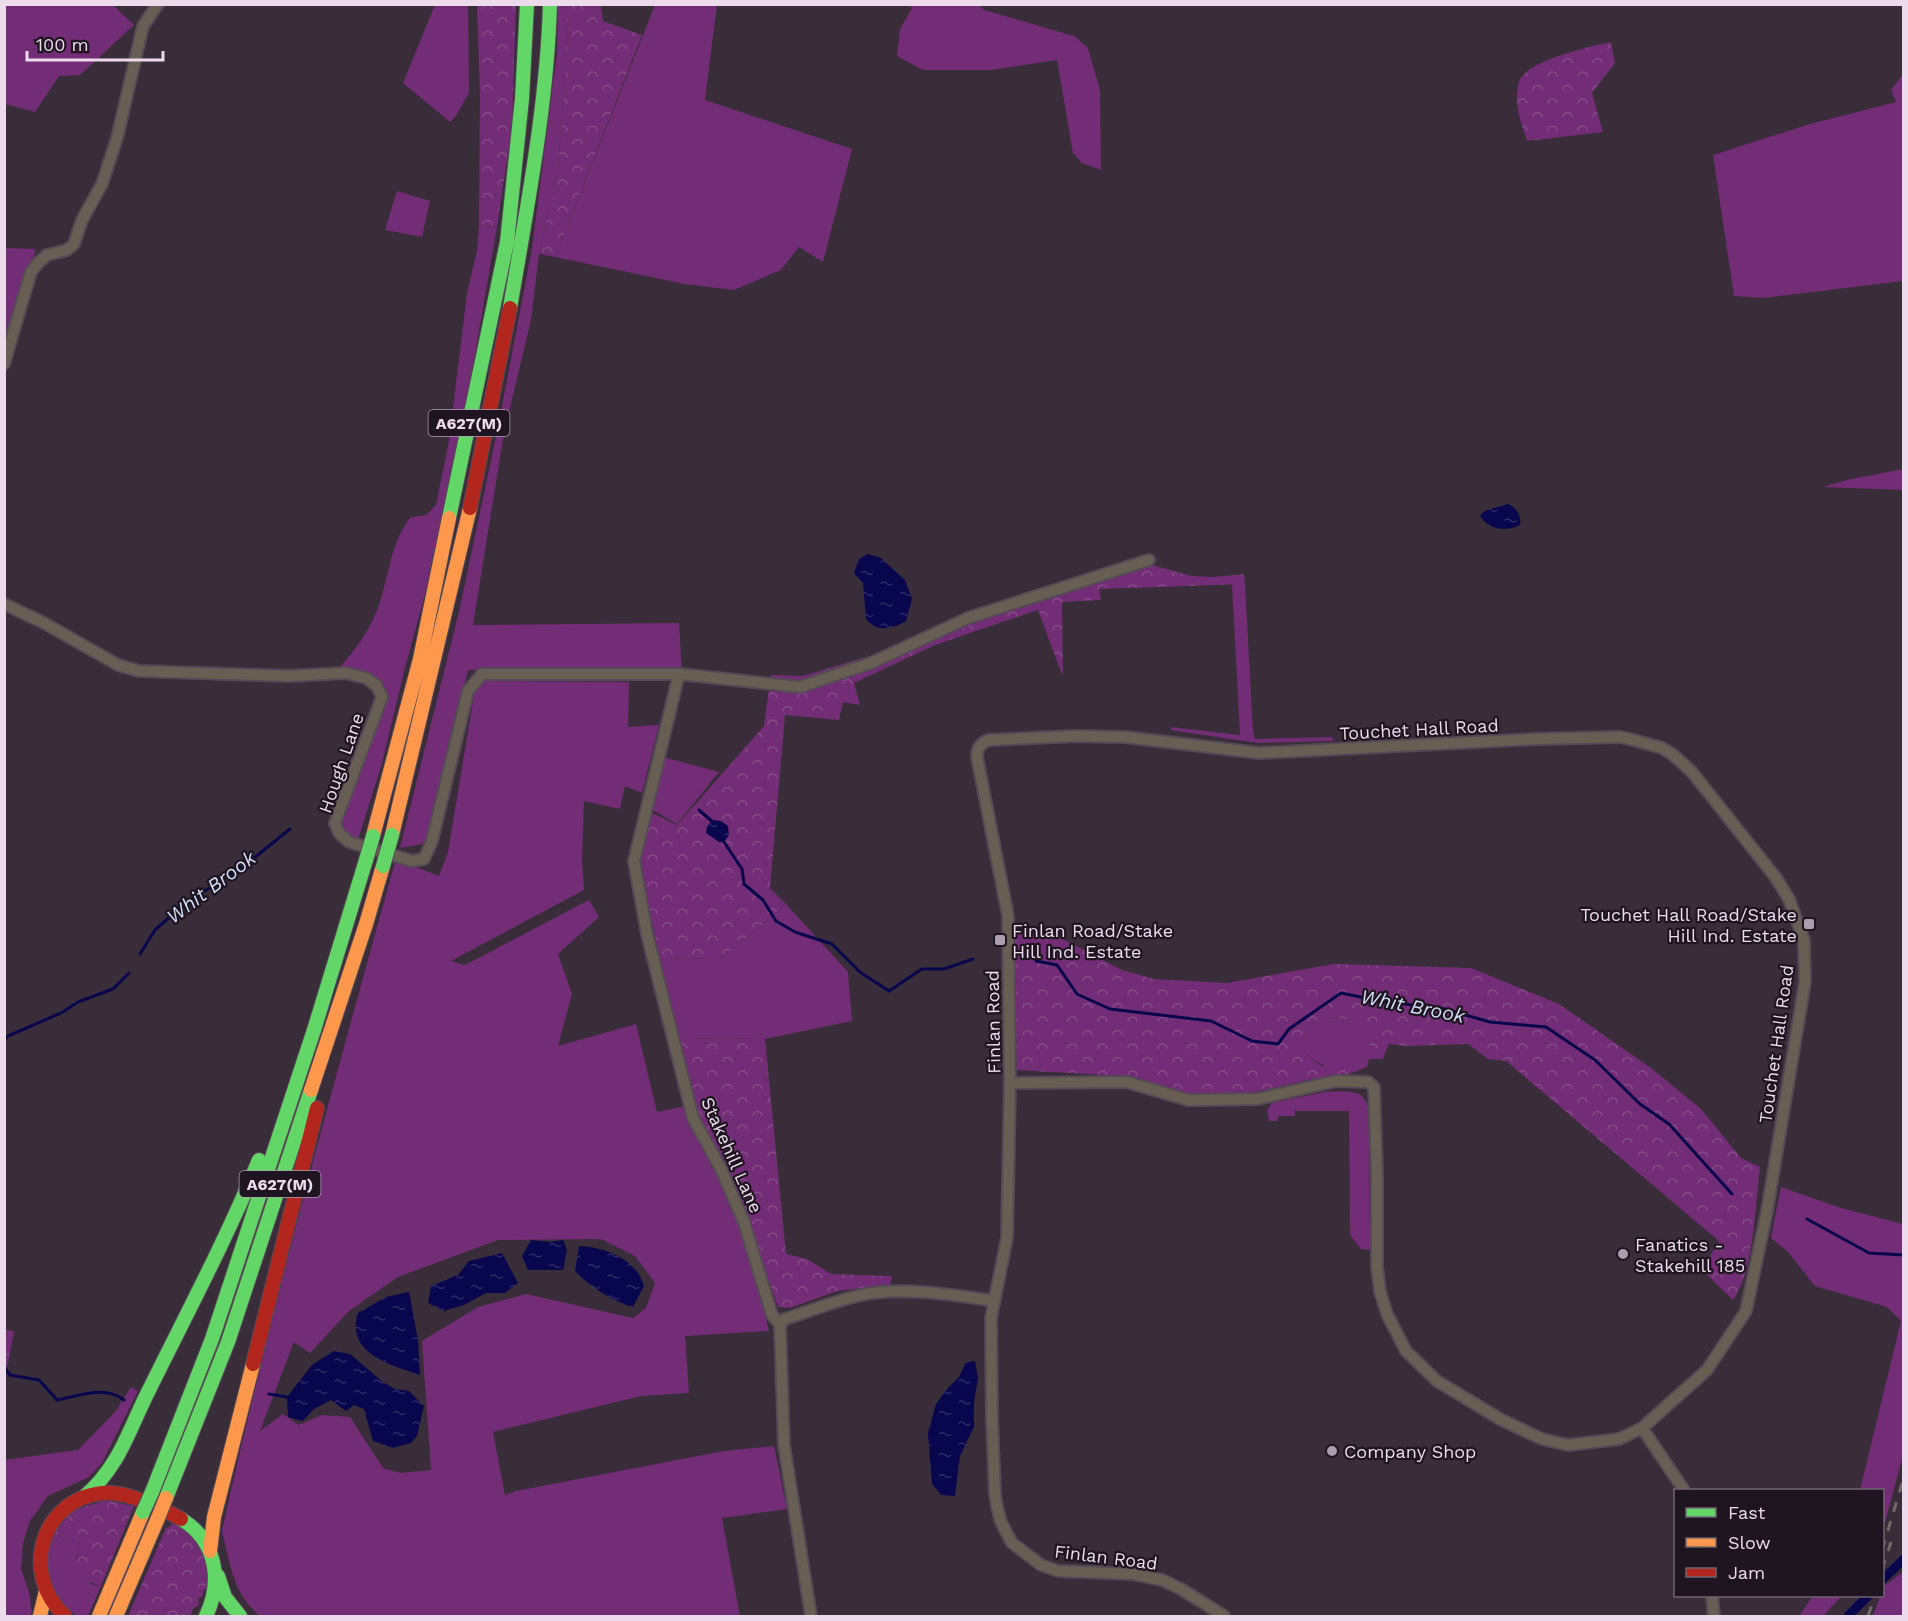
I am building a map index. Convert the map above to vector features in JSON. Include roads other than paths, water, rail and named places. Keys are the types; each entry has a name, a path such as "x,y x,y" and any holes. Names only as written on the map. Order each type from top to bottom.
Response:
{"highway":[{"name":"A627(M)","path":"99,1617 144,1512 212,1339 338,955 420,659 507,242 522,99 527,4"},
{"name":"A627(M)","path":"210,1551 214,1518 303,1159 392,835 479,472 503,351 539,130 549,4"},
{"name":"A627(M)","path":"116,1617 228,1342 366,924"},
{"name":"A627(M)","path":"65,1617 52,1603 42,1581 39,1558 45,1533 61,1511 84,1497 112,1467 203,1288 235,1219 338,955"},
{"name":"A627(M)","path":"84,1497 95,1494 118,1494 170,1513 192,1527 201,1535 210,1551 225,1597 240,1617"},
{"name":"A627(M)","path":"206,1617 215,1595 215,1566"},
{"name":"A627(M)","path":"40,1617 46,1591"}],"street":[{"path":"4,364 31,272 47,255 67,250 74,244 82,220 102,184 122,119 143,26 158,4"},
{"path":"679,674 800,687 872,663 968,618 1149,560"},
{"name":"Hough Lane","path":"4,603 118,665 139,671 289,676 345,673 366,678 377,686 382,697 335,823 339,832 349,842 412,861 424,859 432,841 468,691 482,674 679,674"},
{"name":"Stakehill Lane","path":"679,674 634,861 647,934 693,1118 737,1204 772,1315 780,1324 784,1445 811,1617"},
{"name":"Touchet Hall Road","path":"980,745 989,740 1074,736 1115,737 1259,753 1620,737 1662,748 1692,772 1776,879 1789,899 1804,940 1805,982 1767,1211 1746,1311 1707,1370 1642,1428 1619,1439 1568,1445 1542,1439 1500,1419 1437,1381 1406,1351 1387,1314 1380,1291 1377,1267 1374,1087 1368,1082 1336,1081 1258,1100 1188,1100 1127,1082 1010,1083"},
{"name":"Finlan Road","path":"980,745 977,757 1008,916 1010,1083 1007,1238 991,1318 995,1494 1001,1522 1012,1543 1030,1558 1058,1570 1133,1574 1162,1580 1181,1589 1224,1617"},
{"path":"780,1324 785,1319 861,1295 879,1292 962,1296 994,1301"},
{"path":"1642,1428 1683,1489"},
{"path":"1712,1597 1714,1617"}],"water":[{"path":"1508,504 1518,512 1520,525 1509,529 1493,527 1480,516 1484,511"},
{"path":"868,554 881,558 905,580 912,599 906,621 901,624 890,628 880,628 866,619 863,583 854,573 859,559"},
{"path":"712,820 721,821 728,826 729,835 724,842 719,842 706,833"},
{"path":"531,1240 550,1242 563,1240 567,1250 563,1270 528,1270 522,1256"},
{"path":"579,1246 609,1252 634,1268 644,1286 633,1307 602,1293 575,1271"},
{"path":"502,1253 518,1283 505,1293 486,1293 464,1305 444,1311 428,1303 431,1286 458,1275 469,1261"},
{"path":"409,1292 418,1340 420,1375 384,1362 373,1355 364,1348 358,1338 356,1327 358,1313 386,1297"},
{"path":"334,1351 350,1354 383,1382 395,1389 409,1391 424,1406 417,1436 411,1443 393,1448 373,1441 364,1409 354,1405 346,1411 331,1400 314,1409 303,1421 288,1417 287,1397 312,1365"},
{"path":"975,1361 978,1378 974,1403 974,1427 960,1456 955,1496 941,1495 932,1484 928,1433 936,1404 959,1377 966,1362"}],"waterway":[{"name":"Whit Brook","path":"699,810 714,823"},
{"name":"Whit Brook","path":"140,954 155,930 187,902 244,866 290,829"},
{"name":"Whit Brook","path":"722,839 742,869 744,884 763,900 776,921 795,932 832,944 860,972 889,991 922,969 944,969 973,959"},
{"name":"Whit Brook","path":"1036,961 1057,965 1077,994 1110,1009 1211,1021 1252,1041 1278,1044 1289,1029 1341,993 1385,1002 1441,1008 1490,1022 1546,1027 1595,1060 1640,1104 1669,1124 1732,1194"},
{"name":"Whit Brook","path":"4,1040 8,1036 61,1013 78,1002 113,989 129,973"},
{"name":"Whit Brook","path":"1807,1219 1869,1253 1904,1255"},
{"path":"4,1367 10,1375 39,1380 57,1400 100,1392 124,1400"},
{"path":"269,1394 287,1397"},
{"path":"1884,1578 1904,1559"},
{"path":"1848,1616 1867,1597"}],"railway":[{"path":"1884,1543 1904,1477"},
{"path":"1884,1564 1891,1542"},
{"path":"1868,1616 1875,1597"}],"place":[{"name":"Touchet Hall Road/Stake Hill Ind. Estate","path":"1809,924"},
{"name":"Finlan Road/Stake Hill Ind. Estate","path":"1000,940"},
{"name":"Fanatics - Stakehill 185","path":"1623,1254"},
{"name":"Company Shop","path":"1332,1451"}]}
